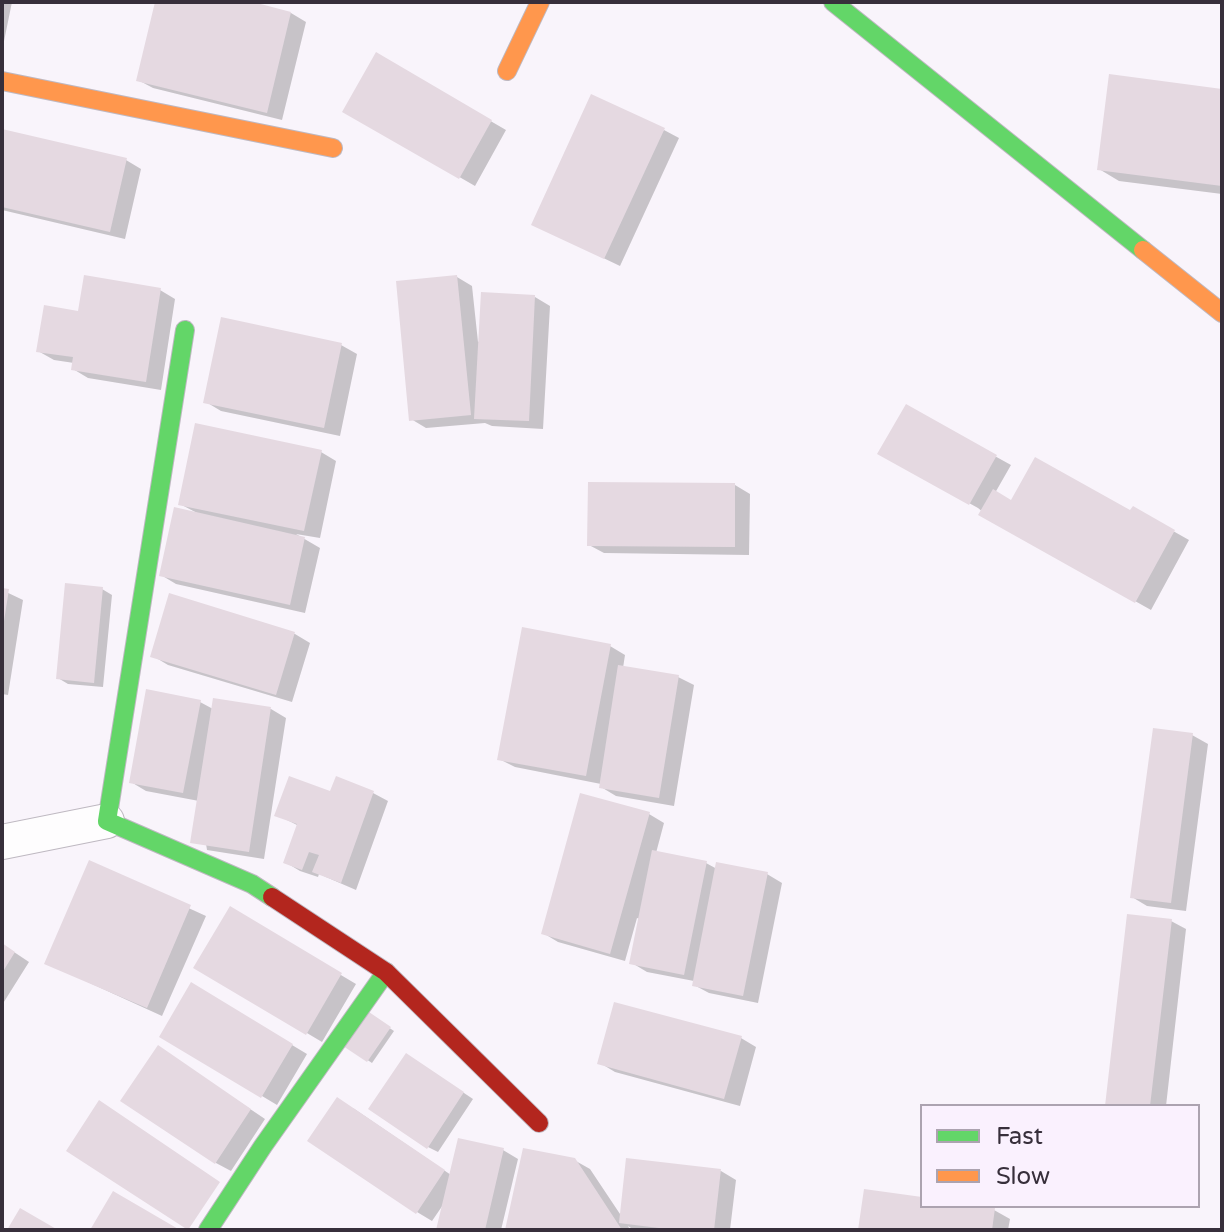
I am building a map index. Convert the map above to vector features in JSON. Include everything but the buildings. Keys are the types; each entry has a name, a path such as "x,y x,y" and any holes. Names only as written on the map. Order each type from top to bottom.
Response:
{"street":[{"path":"507,71 540,2"},
{"path":"833,2 1222,313"},
{"path":"2,81 333,148"},
{"path":"107,821 185,330"},
{"path":"2,842 107,821 252,884 386,972 539,1123"},
{"path":"208,1230 263,1146 386,972"}],"traffic: fast":[{"path":"833,2 1143,250"},
{"path":"185,330 107,821 252,884 272,897"},
{"path":"208,1230 263,1146 386,972"}],"traffic: slow":[{"path":"507,71 540,2"},
{"path":"2,81 333,148"},
{"path":"1143,250 1222,313"}],"traffic: jam":[{"path":"272,897 386,972 539,1123"}]}
